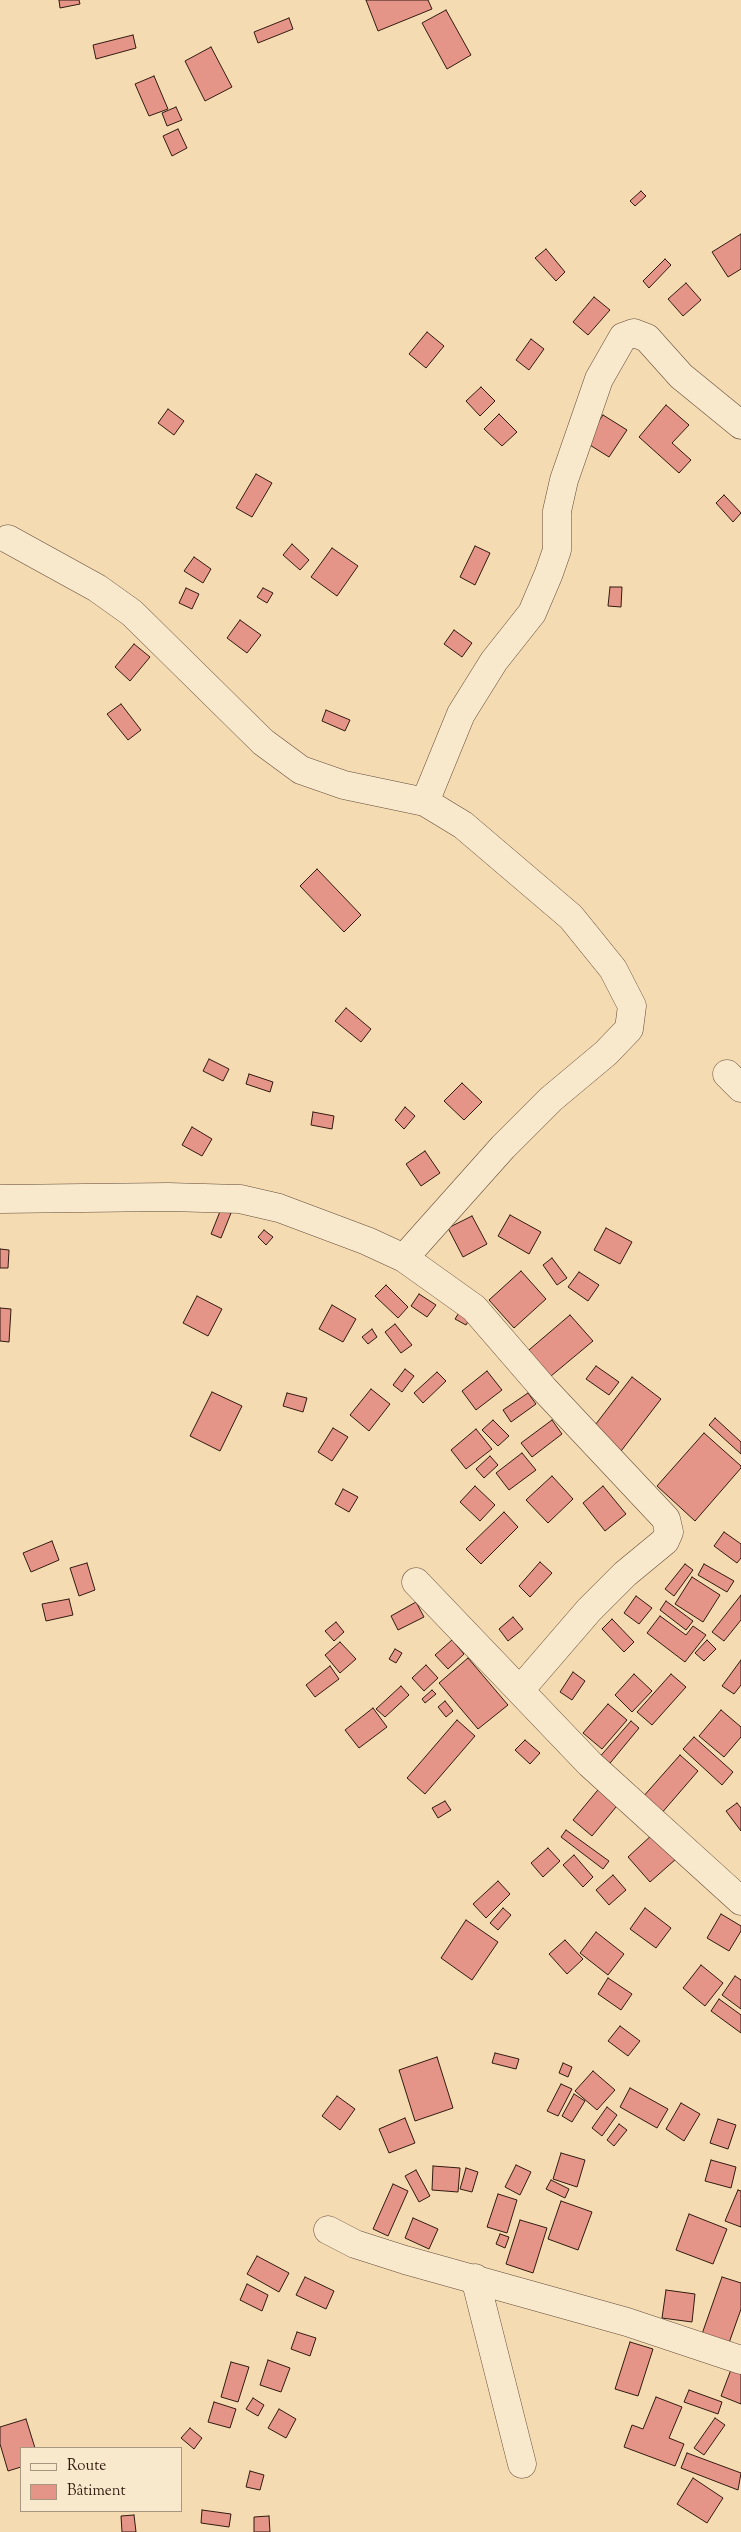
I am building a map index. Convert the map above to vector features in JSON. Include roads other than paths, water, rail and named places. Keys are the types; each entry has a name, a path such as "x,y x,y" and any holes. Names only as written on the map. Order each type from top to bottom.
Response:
{"street":[{"path":"425,802 461,714 494,661 532,613 549,573 557,550 557,511 564,480 599,378 622,337 634,333 647,338 681,376 741,425"},
{"path":"8,539 97,588 132,613 263,742 301,770 344,785 425,802 463,826 571,917 613,969 632,1006 629,1029 606,1053 551,1098 503,1147 404,1258"},
{"path":"0,1198 168,1197 240,1199 279,1208 367,1241 404,1258 474,1308 544,1388 666,1519 669,1532 665,1541 625,1574 589,1610 520,1690"},
{"path":"416,1582 590,1764 741,1901"},
{"path":"328,2230 355,2244 627,2322 741,2360"},
{"path":"475,2278 522,2464"}]}
